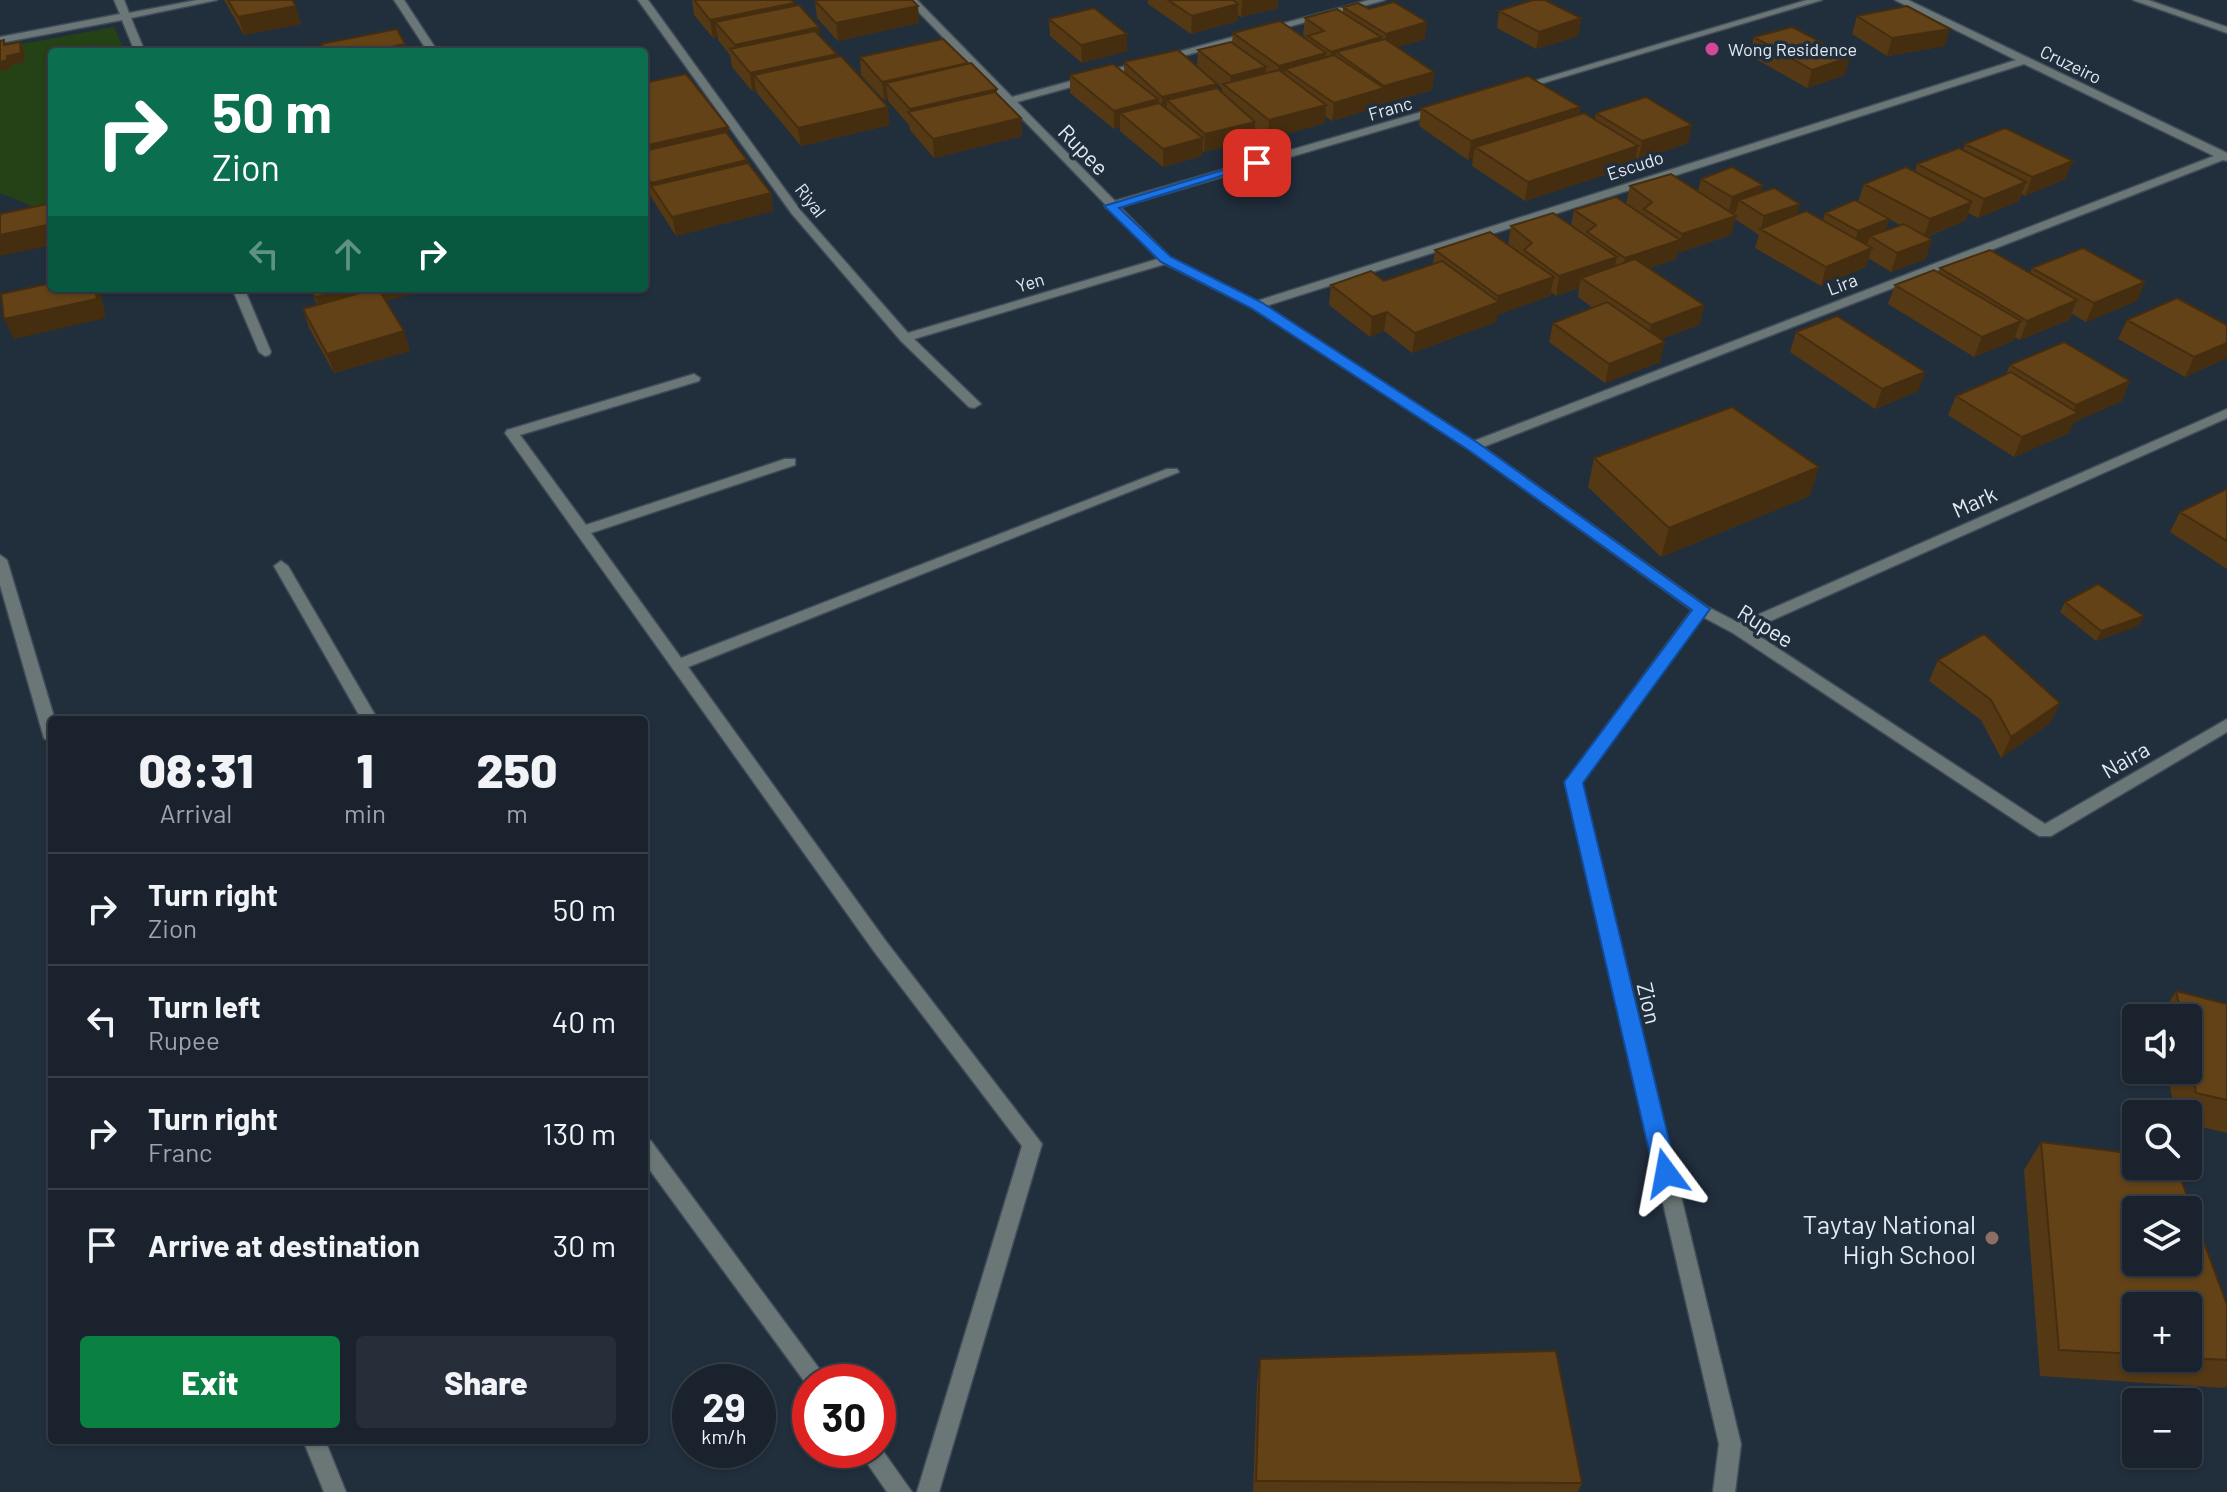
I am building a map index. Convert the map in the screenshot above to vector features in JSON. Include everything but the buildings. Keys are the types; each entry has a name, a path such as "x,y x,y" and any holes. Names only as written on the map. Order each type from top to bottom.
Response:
{"street":[{"path":"119,0 138,48"},
{"path":"0,40 212,0"},
{"path":"399,0 430,48"},
{"name":"Riyal","path":"643,0 796,212 905,338 974,404"},
{"name":"Rupee","path":"913,0 1110,206 1166,260 1256,305 1473,446 1701,609 1738,629 2045,832"},
{"path":"1009,101 1380,0"},
{"path":"1501,92 1817,0"},
{"name":"Cruzeiro","path":"1900,0 2226,157"},
{"path":"2138,0 2227,30"},
{"name":"Escudo","path":"1256,305 2026,60"},
{"name":"Franc","path":"1110,206 1456,105"},
{"name":"Lira","path":"1473,446 2226,157"},
{"name":"Yen","path":"905,338 1166,260"},
{"path":"240,292 265,352"},
{"path":"694,378 512,433 879,945 1032,1144 928,1492"},
{"name":"Mark","path":"1738,629 2227,413"},
{"path":"583,531 790,462"},
{"path":"680,664 1172,472"},
{"path":"0,560 48,724"},
{"path":"281,566 368,716"},
{"name":"Zion","path":"1701,609 1573,782 1730,1444 1724,1492"},
{"name":"Naira","path":"2045,832 2227,725"},
{"path":"648,1152 805,1364"},
{"path":"316,1444 335,1492"},
{"path":"883,1468 901,1492"}],"green space":[{"path":"114,27 123,48 48,48 48,204 34,207 0,193 0,48"}],"place":[{"name":"Wong Residence","path":"1712,49"},
{"name":"Taytay National High School","path":"1992,1238"}],"route":[{"path":"1257,163 1110,206 1166,260 1256,305 1473,446 1701,609 1573,782 1666,1173"}]}
